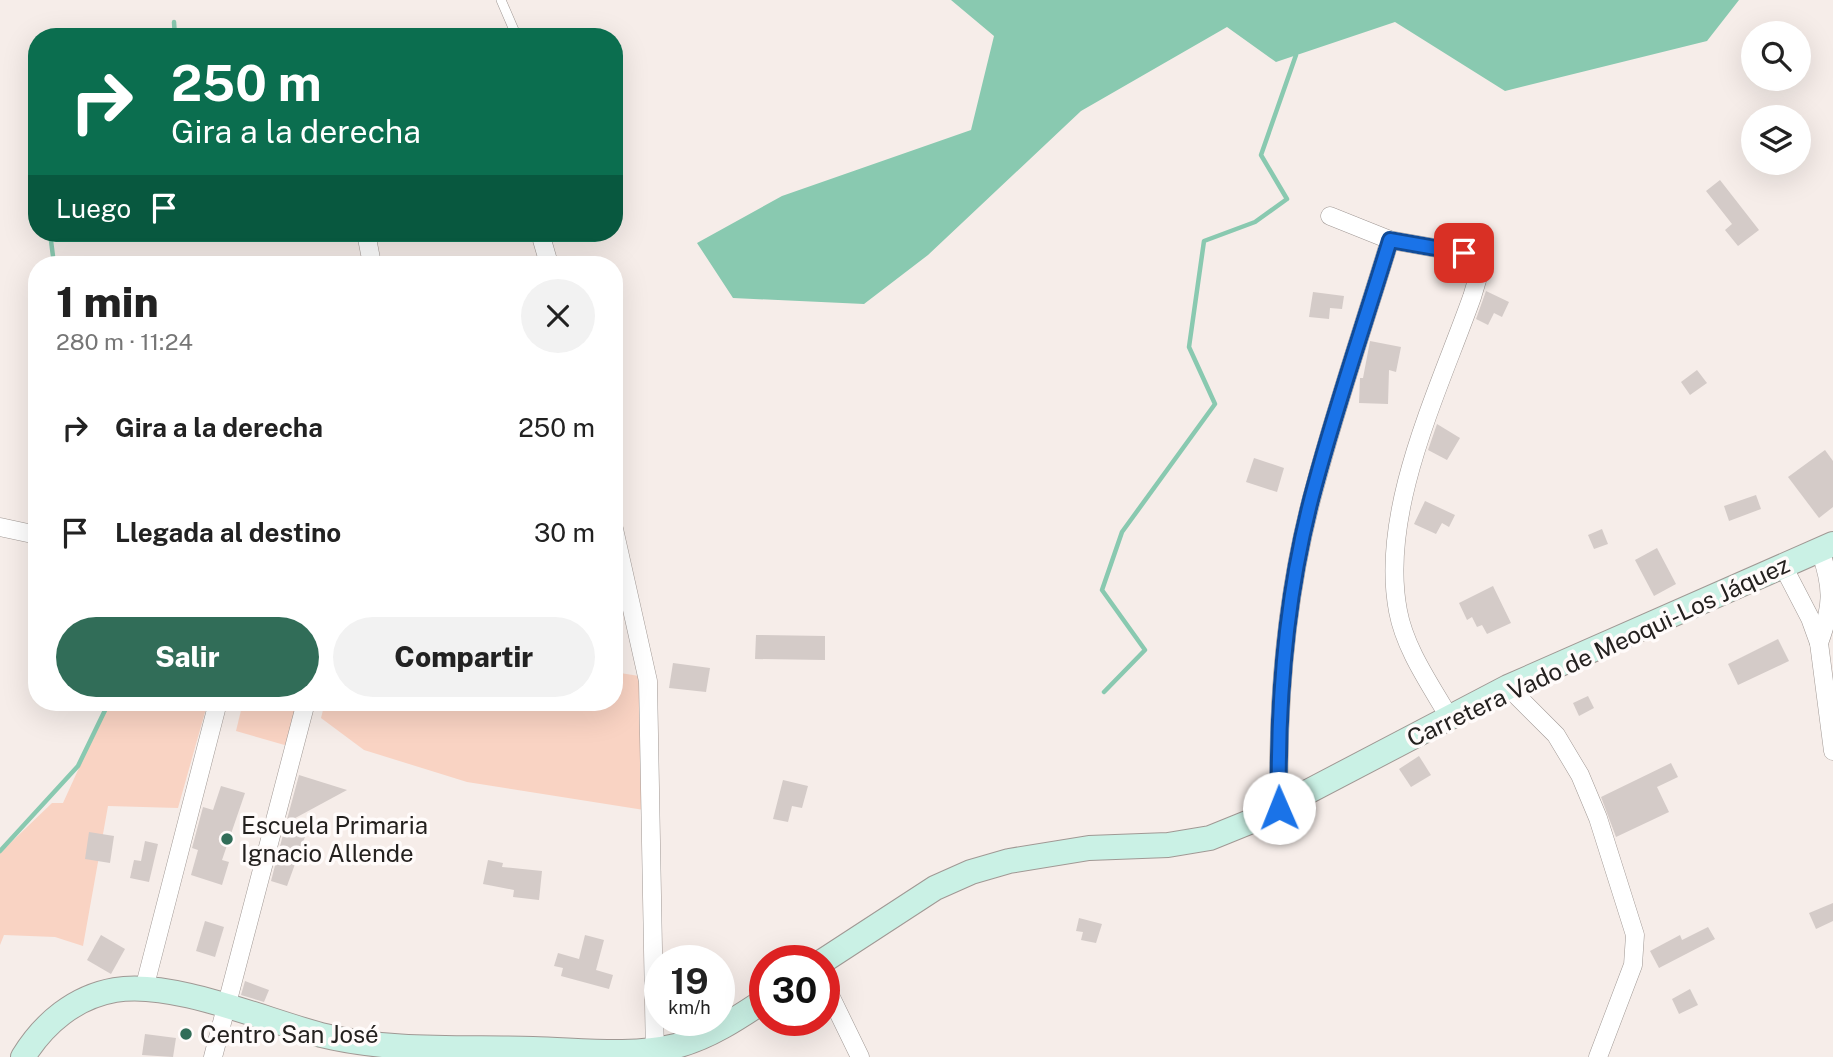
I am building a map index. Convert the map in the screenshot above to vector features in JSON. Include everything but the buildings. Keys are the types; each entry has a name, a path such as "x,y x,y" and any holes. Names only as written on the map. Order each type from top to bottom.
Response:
{"street":[{"path":"1330,216 1390,240 1464,253 1478,266 1478,277 1400,505 1395,547 1398,612 1409,644 1449,717"},
{"path":"1279,808 1278,728 1291,605 1314,488 1390,240"},
{"path":"0,527 28,533"},
{"path":"1819,643 1831,600 1826,547"},
{"name":"Carretera Vado de Meoqui-Los Jáquez","path":"840,950 935,888 1009,861 1088,848 1168,845 1210,838 1279,808 1508,687 1826,547"},
{"path":"1783,566 1810,618 1819,643 1833,751"},
{"path":"623,570 648,681 652,777 655,1054"},
{"path":"1508,687 1556,735 1580,775 1598,818 1635,935 1633,965 1598,1057"},
{"path":"144,989 216,711"},
{"path":"213,1057 304,711"},
{"path":"23,1057 43,1030 71,1006 114,990 144,989 227,1007 320,1034 369,1044 655,1054 699,1039 749,1009"},
{"path":"840,1016 860,1057"}],"lane":[{"path":"501,0 512,28"}],"shaded area":[{"path":"951,0 1739,0 1707,41 1505,91 1395,22 1276,62 1227,27 1081,111 928,255 864,304 733,298 697,243 782,196 971,130 994,36"},
{"path":"623,673 639,676 644,810 467,782 364,750 321,718 323,711 623,711"},
{"path":"105,711 205,711 178,808 108,806 83,946 55,937 4,935 0,945 0,853 52,803 63,803"},
{"path":"241,711 297,711 288,746 236,731"}],"waterway":[{"path":"174,22 174,28"},
{"path":"1104,692 1145,650 1102,590 1122,532 1215,404 1189,347 1204,241 1255,222 1287,199 1261,155 1296,55"},
{"path":"51,242 53,256"},
{"path":"0,851 78,766 105,711"}],"place":[{"name":"Escuela Primaria Ignacio Allende","path":"227,839"},
{"name":"Centro San José","path":"186,1034"}],"route":[{"path":"1279,808 1278,728 1288,618 1293,592 1314,488 1390,240 1464,253"}]}
